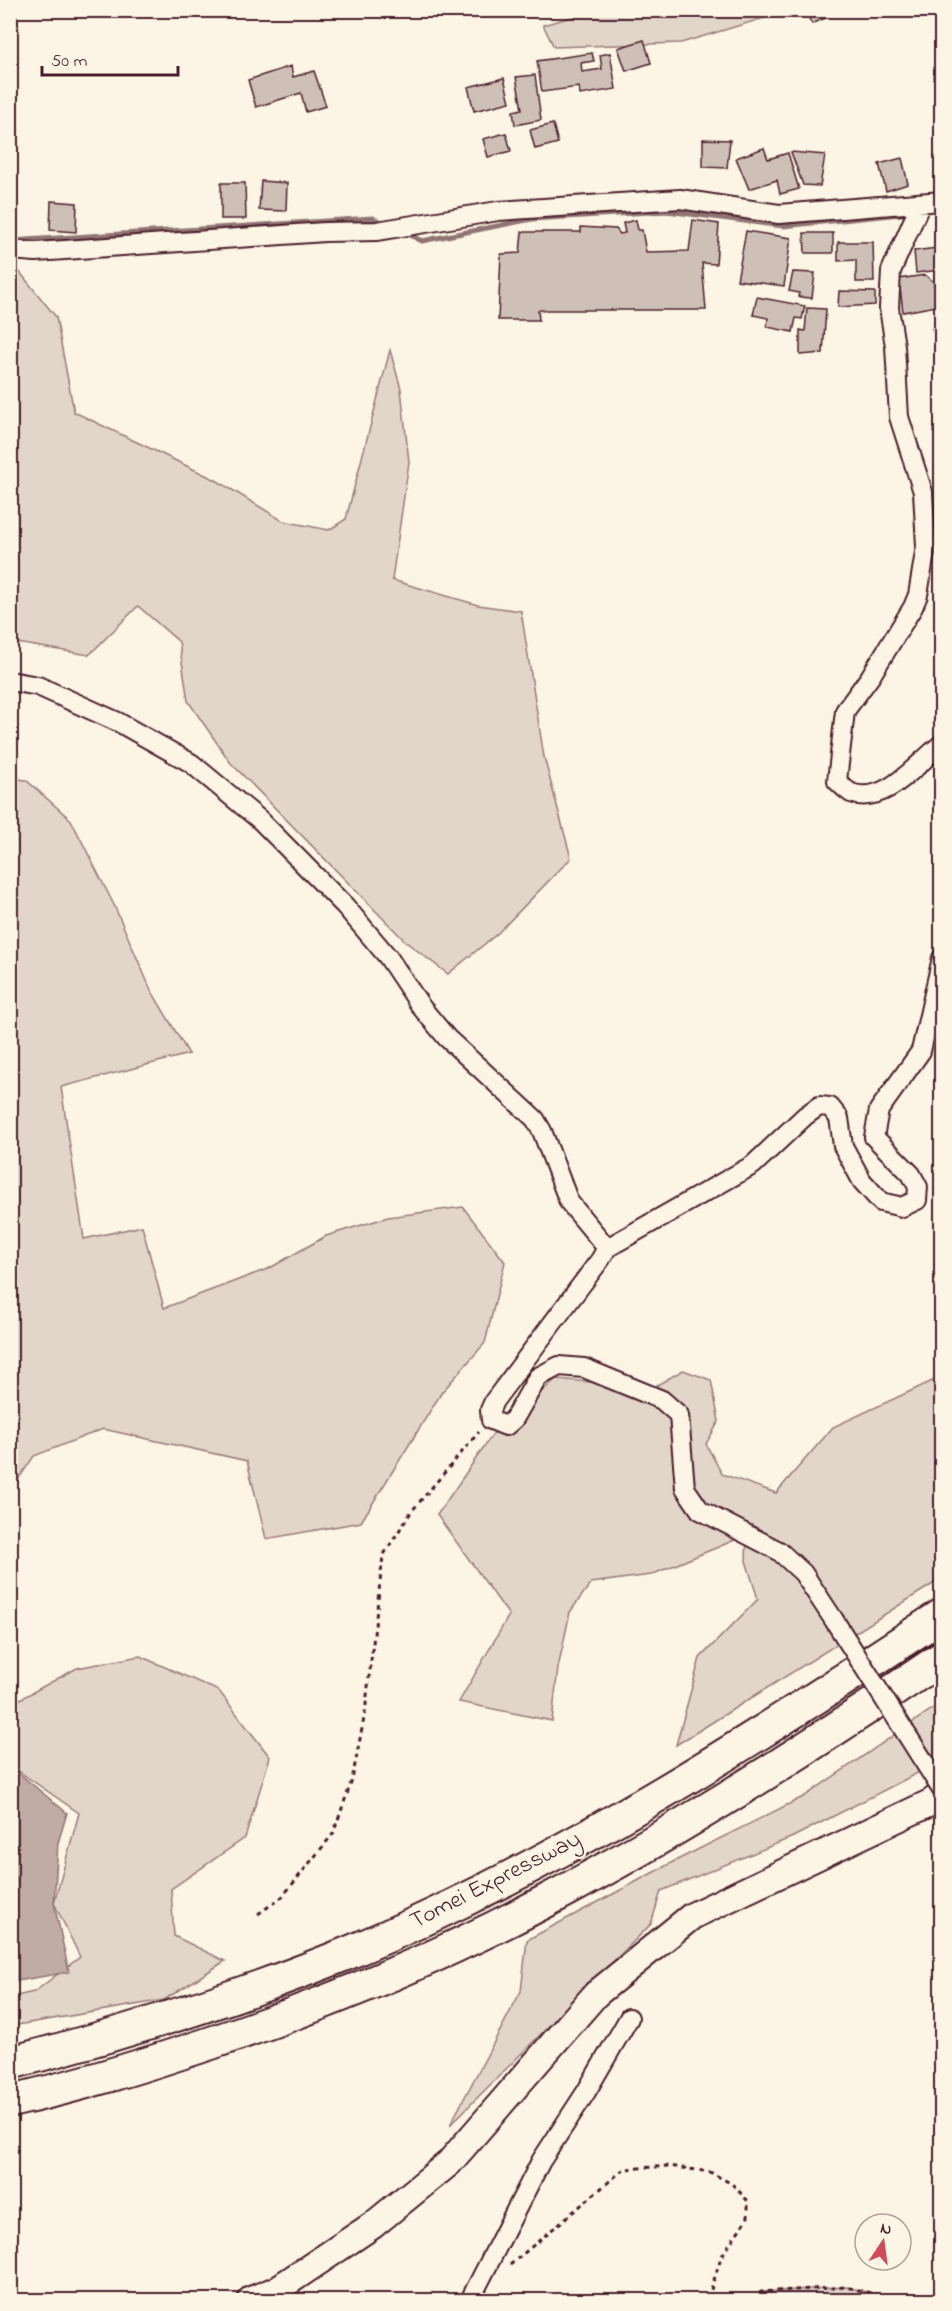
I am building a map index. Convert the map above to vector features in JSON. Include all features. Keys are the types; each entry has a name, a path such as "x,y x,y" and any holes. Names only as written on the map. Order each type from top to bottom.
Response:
{"highway":[{"name":"Tomei Expressway","path":"10,2062 149,2025 252,1990 349,1952 449,1907 530,1867 652,1798 845,1679 942,1615"},
{"name":"Tomei Expressway","path":"10,2101 40,2095 150,2063 298,2013 447,1950 546,1902 661,1838 768,1772 942,1658"}],"street":[{"path":"10,250 36,252 325,232 377,231 498,211 680,199 779,214 942,201"},
{"path":"920,204 891,271 889,308 895,346 898,417 923,492 926,546 918,595 913,607 845,711 837,781 849,792 866,796 882,792 905,776 942,744"},
{"path":"10,681 38,686 58,695 118,723 191,763 260,820 345,906 388,957 422,1008 447,1038 535,1119 542,1131 569,1202 607,1248"},
{"path":"251,2301 279,2295 373,2225 449,2163 596,1994 692,1916 932,1802 942,1792 803,1573 779,1551 700,1510 685,1488 679,1415 662,1400 584,1368 559,1366 538,1377 514,1419 506,1426 491,1420 490,1410 494,1401 607,1248 753,1165 805,1116 819,1106 830,1107 839,1118 843,1146 862,1181 881,1202 902,1208 917,1200 918,1187 911,1174 874,1137 879,1110 921,1051 942,958"},
{"path":"470,2301 541,2161 586,2092 629,2018"}],"path":[{"path":"258,1914 282,1897 333,1834 345,1802 352,1780 365,1713 382,1556 411,1512 491,1420"},
{"path":"508,2266 624,2169 669,2166 710,2172 732,2184 748,2201 748,2217 721,2257 710,2293 711,2301"},
{"path":"753,2301 761,2292 846,2287 900,2301"}],"shaded area":[{"path":"593,11 788,11 681,43 554,47 543,25"},
{"path":"10,260 56,317 74,412 216,480 283,521 329,530 346,519 390,350 401,389 409,462 392,580 478,605 521,611 544,757 571,858 498,933 448,974 406,942 230,762 188,701 179,642 138,606 89,655 11,642"},
{"path":"11,778 26,780 71,820 114,905 151,990 189,1054 61,1087 84,1239 142,1226 164,1308 270,1268 326,1236 388,1217 463,1207 505,1262 485,1343 442,1392 361,1522 266,1539 247,1461 103,1429 34,1456 11,1490"},
{"path":"683,1370 711,1380 719,1421 706,1444 722,1474 776,1493 833,1427 941,1377 941,1579 676,1745 700,1658 758,1599 746,1561 747,1535 651,1575 591,1583 570,1612 558,1668 552,1721 459,1702 509,1615 437,1515 492,1435 556,1379 602,1383 647,1391"},
{"path":"140,1656 219,1691 270,1757 245,1838 171,1889 174,1936 225,1961 164,2000 11,2026 11,1997 34,1992 80,1957 54,1903 79,1813 11,1766 11,1704 77,1668"},
{"path":"941,1703 941,1761 793,1837 661,1891 651,1924 450,2125 521,1991 527,1940 671,1863 805,1796"},
{"path":"11,1767 67,1813 58,1843 54,1903 69,1972 11,1982"},
{"path":"846,2287 900,2300 759,2300 761,2292"}],"building":[{"path":"804,10 843,10 812,24"},
{"path":"644,40 651,63 626,71 618,48"},
{"path":"592,53 594,61 581,63 582,72 602,69 600,55 610,53 616,89 580,95 579,87 542,92 537,61"},
{"path":"291,66 293,77 314,71 326,106 306,112 301,93 256,107 248,80"},
{"path":"535,75 541,120 515,125 513,111 522,109 516,77"},
{"path":"504,78 510,102 474,111 468,87"},
{"path":"553,124 558,143 535,149 530,130"},
{"path":"506,133 511,151 488,157 483,139"},
{"path":"703,139 730,140 727,168 703,167"},
{"path":"764,148 768,159 788,153 799,189 780,194 777,180 749,189 736,158"},
{"path":"791,152 825,155 820,186 803,185"},
{"path":"902,158 908,184 886,191 879,164"},
{"path":"261,181 287,183 286,211 259,210"},
{"path":"221,183 245,183 246,219 221,219"},
{"path":"51,201 77,203 76,232 50,230"},
{"path":"636,220 638,230 642,230 646,252 689,251 693,220 719,224 716,264 702,263 706,310 538,310 539,320 498,320 501,254 520,253 522,232 581,232 581,227 616,229 620,234 625,233 623,223"},
{"path":"746,231 791,238 784,286 737,280"},
{"path":"804,233 833,233 833,253 805,253"},
{"path":"838,242 873,242 874,282 856,282 856,260 838,261"},
{"path":"937,248 940,270 916,273 914,251"},
{"path":"793,272 815,273 812,298 798,297 799,293 789,291"},
{"path":"925,275 934,282 937,306 903,312 899,279"},
{"path":"839,291 875,292 875,305 838,307"},
{"path":"757,297 805,306 802,319 796,318 793,332 767,327 768,318 753,315"},
{"path":"807,308 826,309 823,353 800,355 800,330 805,331"},
{"path":"942,322 942,342 932,329"}],"waterway":[{"path":"404,232 422,241 532,219 667,211 783,226 911,213"},
{"path":"10,241 373,218 385,224"}]}
